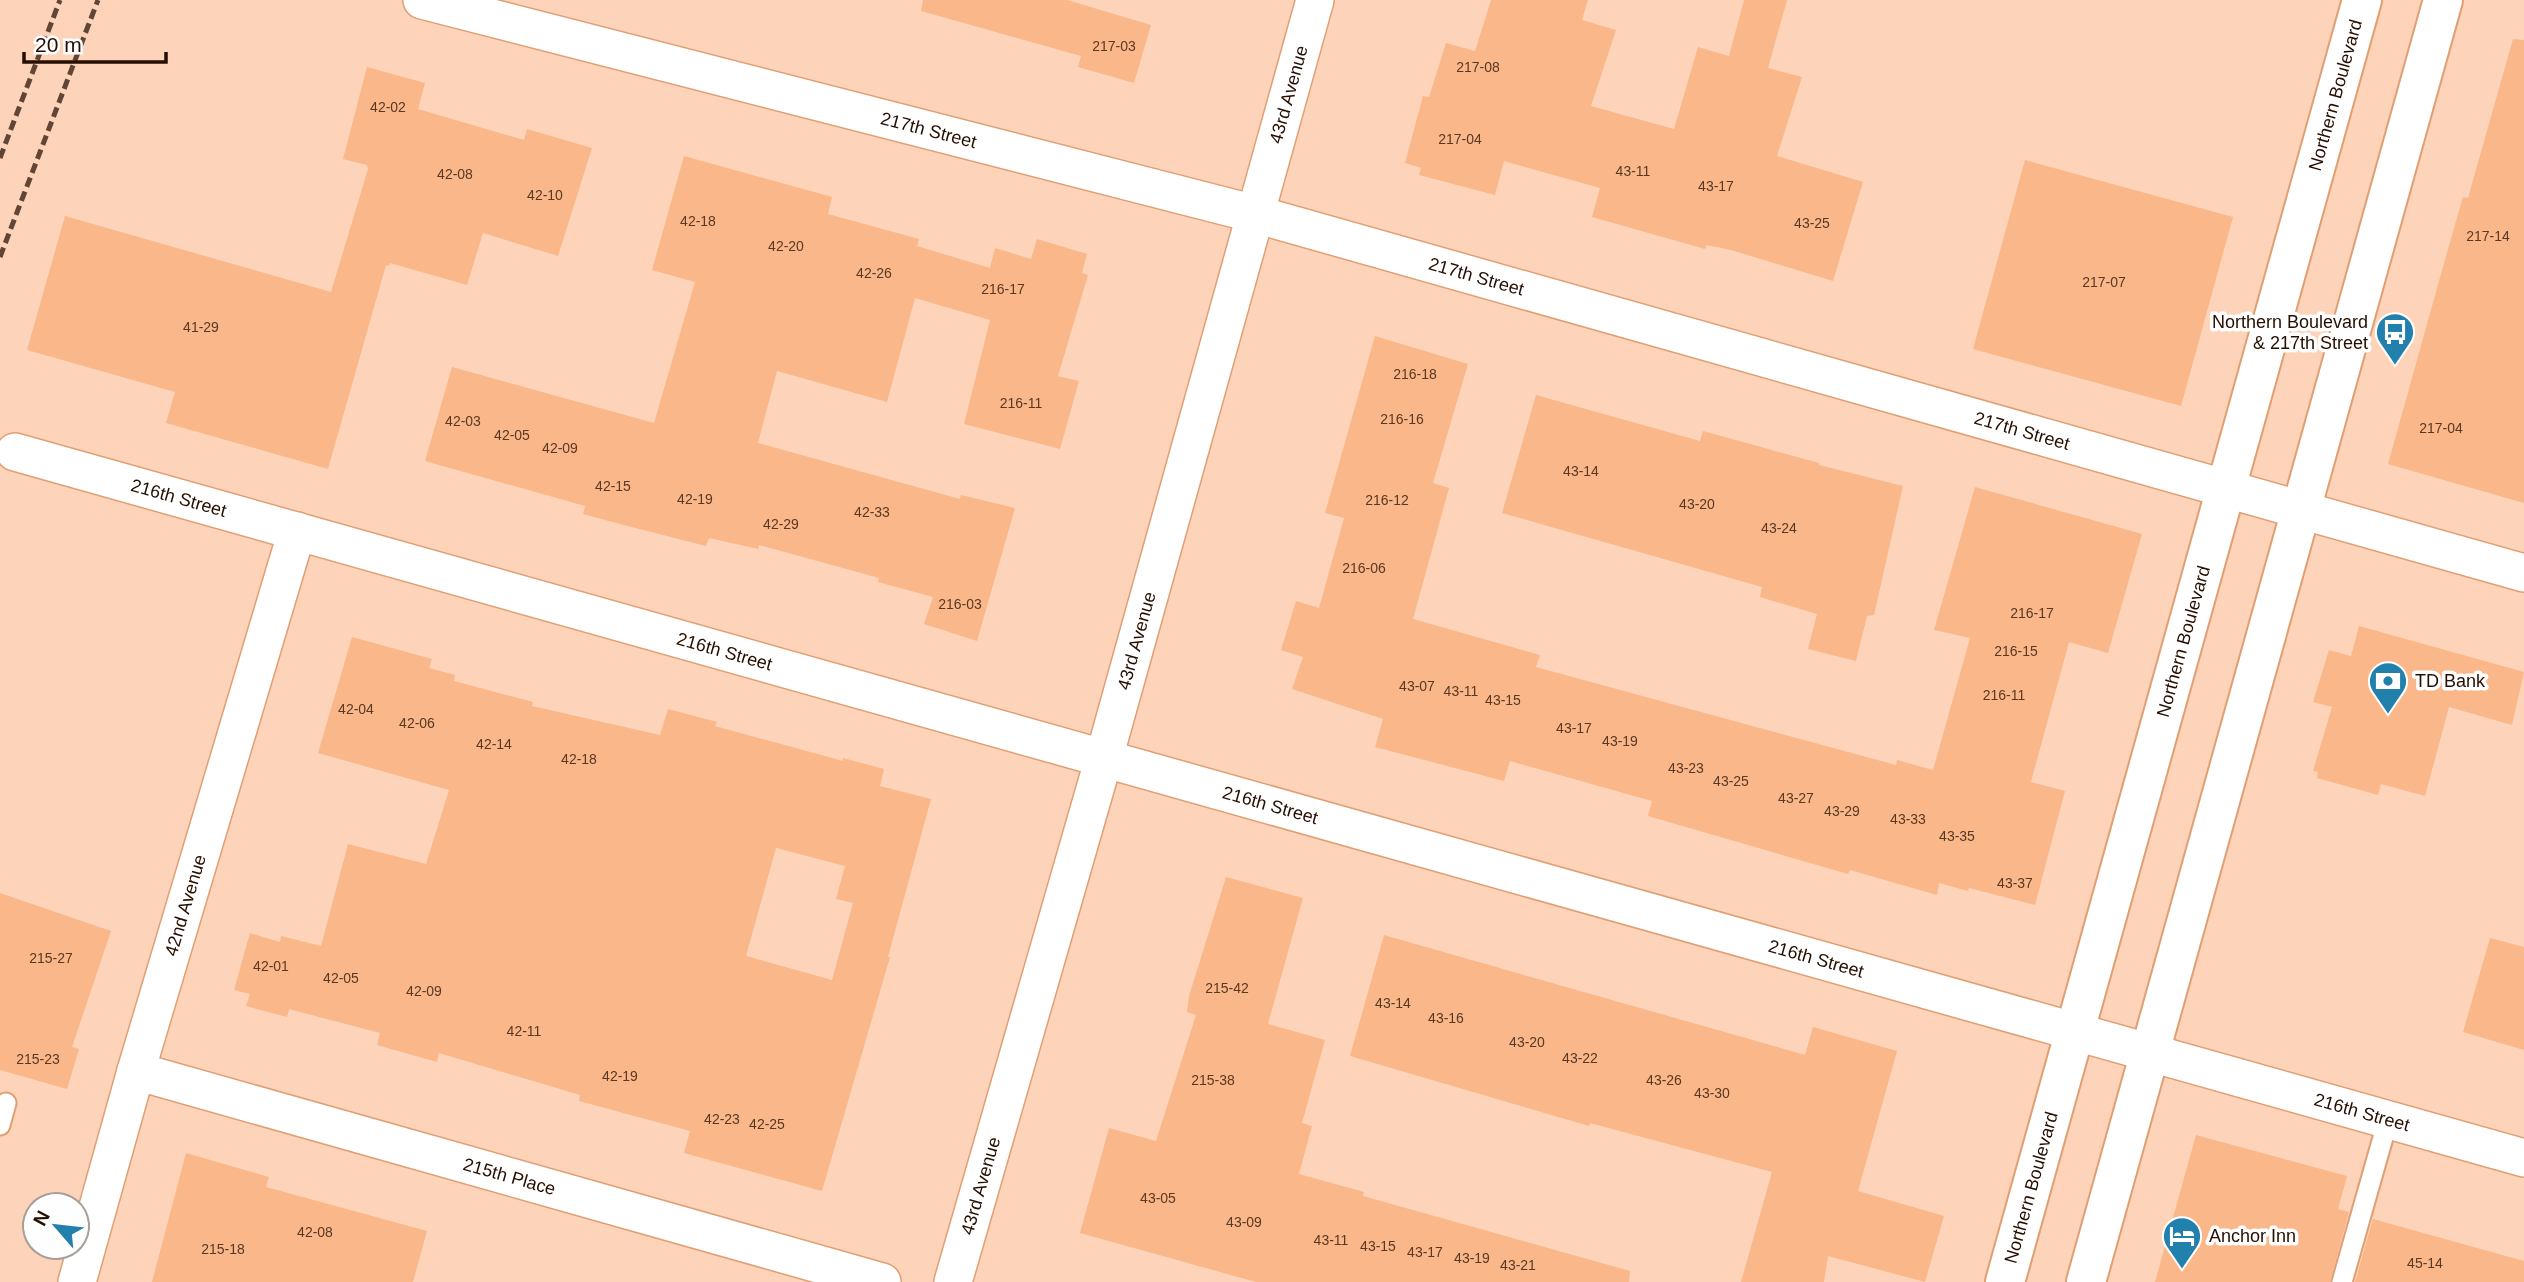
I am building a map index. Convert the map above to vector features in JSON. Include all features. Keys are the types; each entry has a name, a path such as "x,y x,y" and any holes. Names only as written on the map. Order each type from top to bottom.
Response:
{"main road":[{"name":"Northern Boulevard","path":"2005,1282 2362,0"},
{"path":"2086,1282 2443,0"}],"street":[{"name":"217th Street","path":"422,0 1255,214 2524,573"},
{"name":"43rd Avenue","path":"953,1282 1104,758 1315,0"},
{"name":"216th Street","path":"15,452 2524,1158"},
{"name":"42nd Avenue","path":"77,1282 136,1071 297,531"},
{"name":"215th Place","path":"136,1071 882,1282"}],"lane":[{"path":"0,1125 6,1103"},
{"path":"2342,1282 2388,1120"}],"building":[{"path":"923,0 1067,0 1151,25 1134,83 1078,67 1081,56 921,11"},
{"path":"1491,0 1588,0 1582,20 1616,30 1591,106 1674,129 1698,47 1729,56 1744,0 1787,0 1768,68 1802,77 1777,156 1863,182 1833,281 1731,250 1707,245 1705,249 1592,217 1600,188 1504,161 1495,195 1419,175 1421,168 1405,163 1423,96 1429,97 1446,43 1475,51"},
{"path":"2513,39 2524,40 2524,503 2388,464 2463,197 2468,198"},
{"path":"367,67 425,83 418,109 524,140 527,129 592,148 558,256 483,233 467,285 390,263 389,266 386,265 328,469 166,423 175,392 27,350 65,216 331,292 368,169 367,165 343,159"},
{"path":"684,156 832,197 828,214 919,239 917,246 990,268 995,248 1031,259 1037,239 1087,254 1082,273 1088,275 1058,376 1079,381 1060,449 964,424 990,320 915,298 887,402 777,371 758,443 960,499 961,495 1015,508 977,641 924,624 933,597 878,582 879,578 759,545 758,549 709,538 706,546 624,525 583,514 585,506 425,461 452,367 654,423 695,282 652,270"},
{"path":"2025,160 2233,217 2181,406 1973,349"},
{"path":"1375,336 1468,364 1433,483 1449,488 1413,619 1540,655 1536,667 1896,765 1897,760 1933,770 1970,638 1934,630 1975,487 2142,534 2108,653 2069,642 2031,782 2065,791 2035,905 1939,883 1937,895 1850,870 1848,874 1648,816 1652,801 1510,761 1504,781 1375,747 1383,719 1292,689 1303,657 1281,650 1296,601 1319,608 1344,518 1325,513"},
{"path":"1536,395 1700,441 1703,431 1903,486 1874,615 1867,616 1856,661 1808,649 1817,614 1760,597 1762,587 1502,513"},
{"name":"TD Bank","path":"2359,626 2524,672 2512,725 2449,707 2425,796 2381,784 2378,795 2317,778 2318,772 2313,771 2332,707 2313,702 2329,650 2351,656"},
{"path":"352,637 432,659 429,668 455,675 454,681 533,702 532,706 660,735 668,709 717,722 715,726 843,761 843,758 884,769 880,786 931,799 890,957 822,1191 684,1153 690,1131 579,1101 580,1095 439,1053 437,1062 377,1045 380,1033 289,1009 287,1017 246,1006 250,994 234,990 250,933 280,942 281,936 321,946 348,844 426,864 449,790 318,753","holes":["776,848 845,866 836,899 853,903 832,980 746,956"]},
{"path":"1226,877 1303,898 1268,1024 1325,1040 1302,1123 1312,1126 1299,1174 1364,1192 1363,1196 1630,1271 1629,1282 1256,1282 1080,1233 1109,1128 1156,1141 1196,1015 1187,1012 1189,996"},
{"path":"0,893 111,931 72,1047 79,1049 67,1089 0,1070"},
{"path":"1384,935 1805,1055 1813,1027 1897,1051 1858,1191 1944,1216 1925,1282 1828,1256 1824,1282 1741,1282 1772,1172 1590,1123 1589,1126 1350,1056"},
{"path":"2490,938 2524,947 2524,1050 2463,1032"},
{"path":"2196,1135 2347,1176 2338,1209 2349,1212 2330,1282 2155,1282"},
{"path":"186,1153 269,1177 266,1187 427,1231 413,1282 152,1282"},
{"path":"2373,1219 2524,1261 2524,1282 2355,1282"}],"railway":[{"path":"0,158 60,0"},
{"path":"0,257 98,0"}],"place":[{"name":"Northern Boulevard & 217th Street","path":"2395,366"},
{"name":"TD Bank","path":"2388,715"},
{"name":"Anchor Inn","path":"2182,1270"}]}
